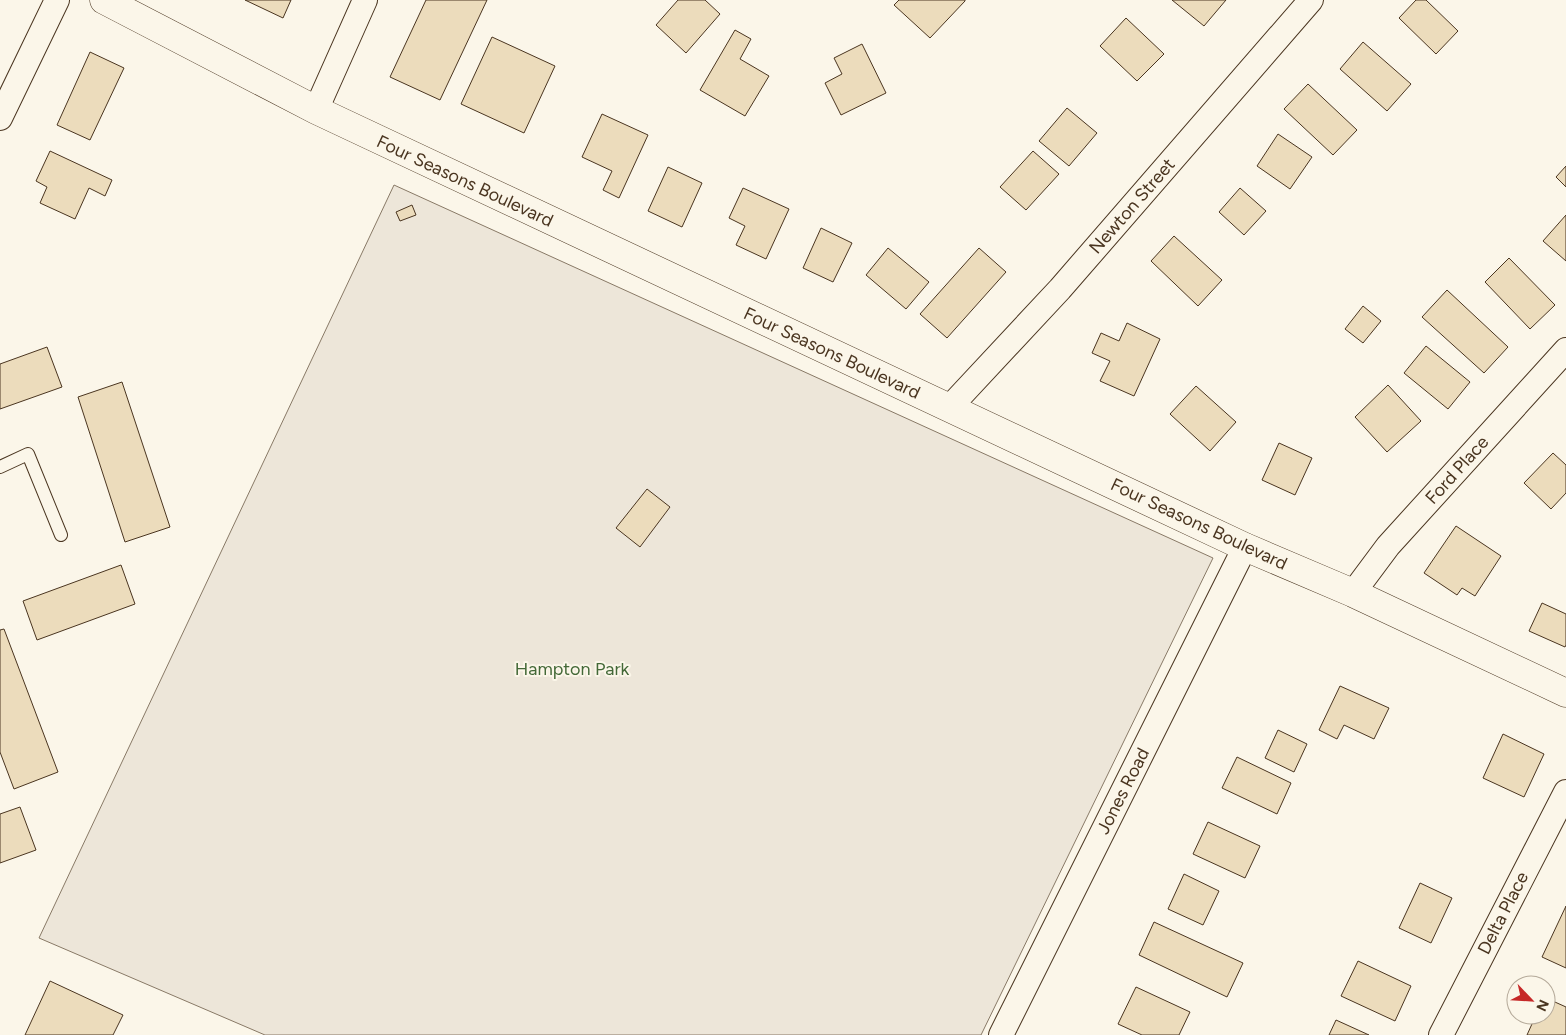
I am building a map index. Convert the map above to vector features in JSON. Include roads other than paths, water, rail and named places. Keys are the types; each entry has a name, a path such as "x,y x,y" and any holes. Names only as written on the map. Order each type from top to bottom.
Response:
{"street":[{"path":"0,118 57,0"},
{"name":"Four Seasons Boulevard","path":"104,0 316,110 1245,547 1353,593 1566,693"},
{"path":"316,110 365,0"},
{"name":"Newton Street","path":"949,408 1060,289 1311,0"},
{"name":"Ford Place","path":"1353,593 1388,546 1566,350"},
{"name":"Jones Road","path":"1001,1035 1245,547"},
{"name":"Delta Place","path":"1441,1035 1566,792"}],"lane":[{"path":"0,468 28,454 61,535"}],"park label":[{"name":"Hampton Park","path":"572,669"}]}
